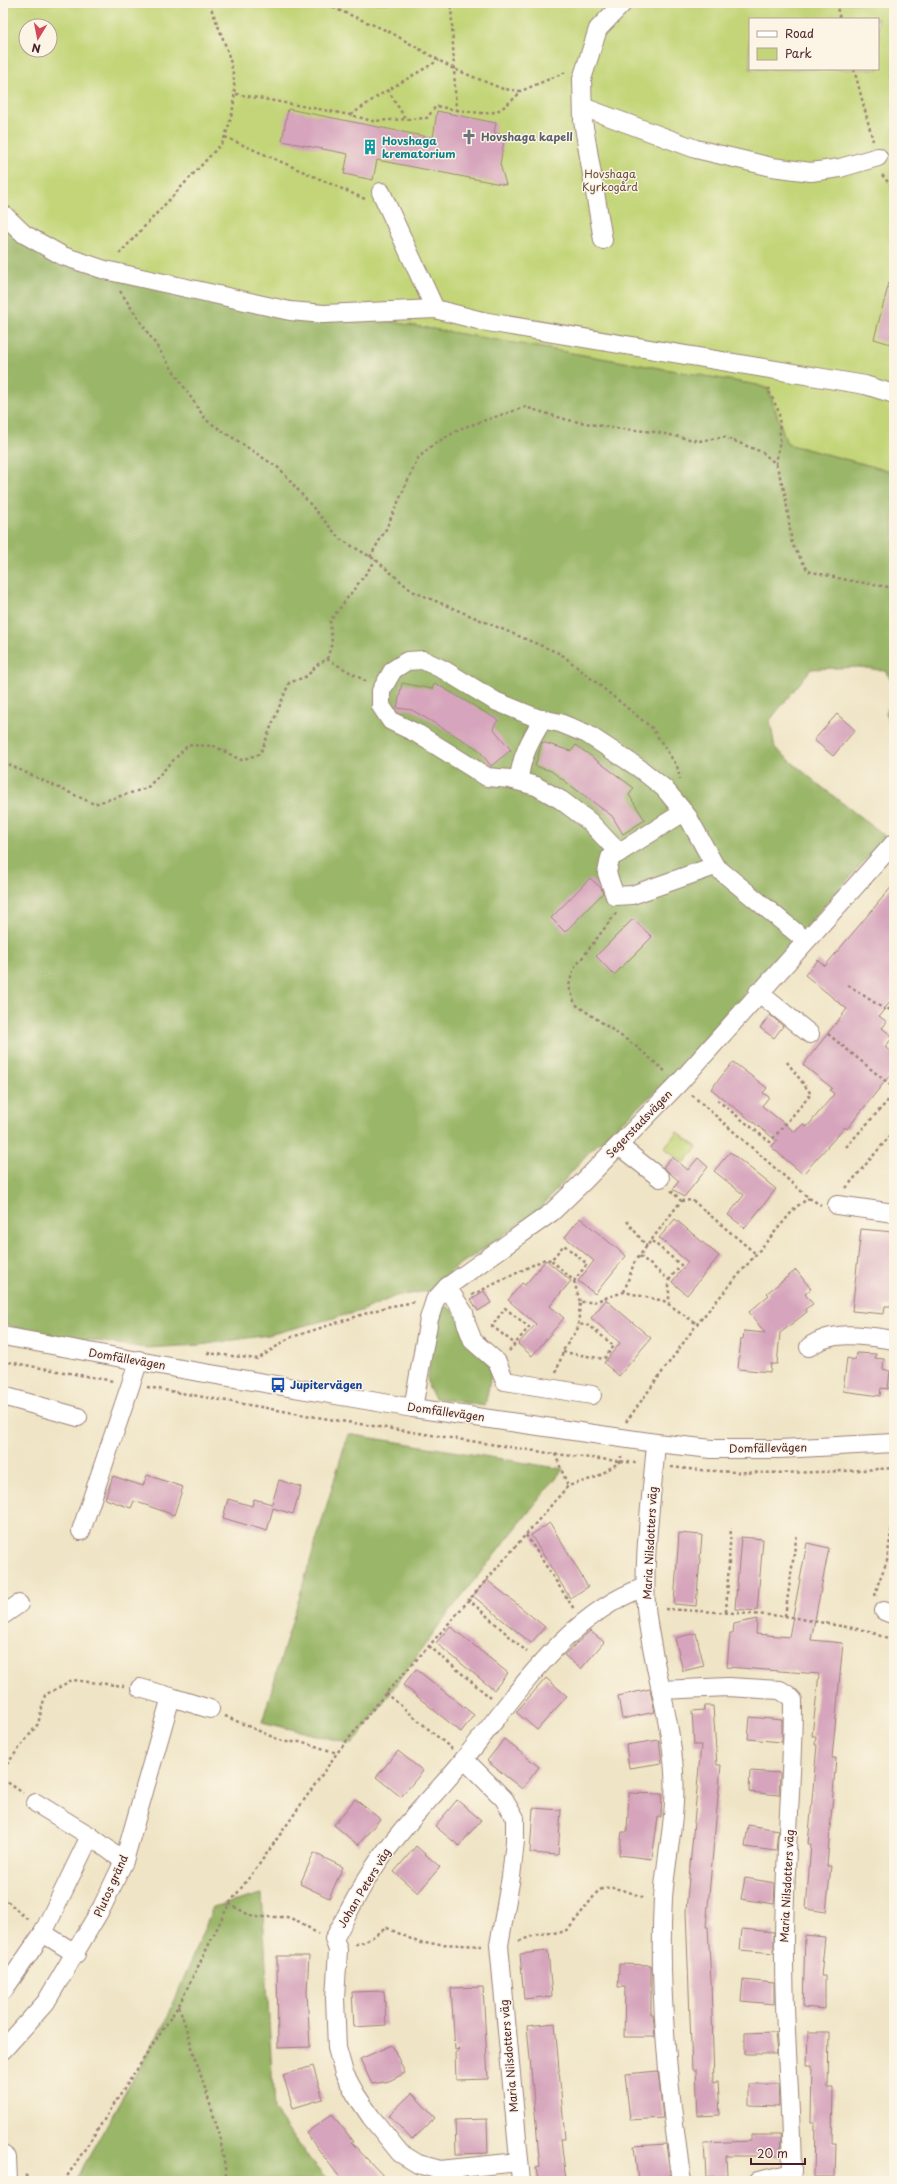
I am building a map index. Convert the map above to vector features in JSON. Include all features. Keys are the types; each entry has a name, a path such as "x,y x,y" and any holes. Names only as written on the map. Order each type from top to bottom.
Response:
{"street":[{"path":"603,240 583,107 582,79 598,29 623,3"},
{"path":"583,107 696,149 772,166 811,172 840,168 878,157"},
{"path":"381,192 435,309"},
{"path":"3,214 24,234 63,256 105,270 290,310 324,314 435,309 482,321 865,385 894,394"},
{"path":"619,853 590,822 561,800 536,786 519,781 487,777 418,734 391,721 381,706 381,691 393,670 407,661 423,660 444,670 495,701 587,734 639,768 664,788 684,812 715,866 805,940"},
{"path":"519,781 519,766 543,719"},
{"path":"684,812 610,858 607,873 615,896 632,895 715,866"},
{"name":"Segerstadsvägen","path":"441,1293 552,1212 619,1146 679,1083 758,992 894,842"},
{"path":"758,992 816,1032"},
{"path":"619,1146 660,1178"},
{"path":"836,1199 894,1213"},
{"path":"413,1408 429,1319 441,1293 458,1302 474,1341 487,1351 498,1366 505,1381 592,1395"},
{"path":"809,1347 820,1339 840,1335 894,1340"},
{"name":"Domfällevägen","path":"3,1336 21,1341 413,1408 656,1443 712,1449 802,1448 894,1443"},
{"path":"81,1531 139,1360"},
{"path":"3,1396 78,1417"},
{"name":"Maria Nilsdotters väg","path":"656,1443 646,1587 652,1647 661,1690 674,1772 672,1822 663,1900 663,1984 667,2057 674,2131 682,2181"},
{"name":"Johan Peters väg","path":"519,2162 440,2170 418,2164 400,2153 370,2117 344,2073 337,2048 335,1998 338,1950 334,1939 373,1869 391,1843 424,1802 464,1759 541,1664 583,1623 604,1606 627,1594 646,1587"},
{"path":"3,1616 19,1604"},
{"name":"Maria Nilsdotters väg","path":"661,1690 728,1687 780,1690 793,1700 792,1772 784,1943 785,2044 791,2107 792,2174 758,2181"},
{"path":"140,1688 210,1709"},
{"name":"Plutos gränd","path":"3,2050 46,2002 76,1954 102,1907 124,1861 171,1697"},
{"name":"Maria Nilsdotters väg","path":"464,1759 504,1799 515,1818 515,1841 511,1877 499,1945 521,2181"},
{"path":"36,1803 90,1836 124,1861"},
{"path":"3,1991 43,1933 90,1836"},
{"path":"43,1933 76,1954"},
{"path":"3,2155 7,2158 8,2181"}],"path":[{"path":"209,3 232,65 236,94 231,122 222,143 105,270 206,420 280,469 340,539 376,560 412,592 561,654 652,728 678,766 681,781"},
{"path":"322,3 390,32 454,69 504,89 521,91"},
{"path":"451,3 456,110"},
{"path":"836,3 840,18"},
{"path":"352,115 388,90 439,60"},
{"path":"854,70 882,176 894,190"},
{"path":"236,94 352,115 372,121 426,118 436,106 490,114 503,109 521,91 566,72"},
{"path":"388,90 406,119"},
{"path":"224,137 390,210"},
{"path":"774,388 768,389 780,412 780,439 776,464 785,493 792,544 808,571 847,580 894,588"},
{"path":"370,557 386,529 418,458 434,444 462,428 525,406 568,420 613,428 655,432 699,440 724,437 762,452 776,464"},
{"path":"3,762 94,804 147,788 188,745 214,746 241,760 260,754 289,683 307,676 316,665 327,659 332,643 330,621 376,560"},
{"path":"327,659 352,671 381,691"},
{"path":"626,895 611,920 573,970 569,986 575,1004 637,1047 809,1198 819,1204 836,1199 894,1131"},
{"path":"848,984 887,1011 894,1003"},
{"path":"816,1032 894,1088"},
{"path":"717,1100 770,1142 810,1094 788,1062"},
{"path":"846,1147 894,1094"},
{"path":"660,1178 682,1201"},
{"path":"64,2181 179,2005 229,1904 258,1866 337,1753 386,1692 429,1646 468,1599 568,1486 597,1477 621,1461 625,1423 697,1324 796,1207 809,1198"},
{"path":"624,1292 632,1268 682,1201 692,1200 756,1254"},
{"path":"627,1221 647,1247"},
{"path":"652,1241 681,1265 669,1280 669,1303"},
{"path":"550,1260 564,1245 587,1264 574,1281"},
{"path":"640,1256 669,1280"},
{"path":"458,1302 545,1259 550,1260 574,1281 580,1302 578,1324 563,1352 552,1389"},
{"path":"580,1302 605,1299 624,1292 669,1303 697,1324"},
{"path":"204,1353 258,1359 289,1338 325,1326 441,1293"},
{"path":"498,1366 529,1327 505,1308 492,1326 515,1344"},
{"path":"563,1352 604,1359 614,1346 590,1326 578,1324"},
{"path":"3,1361 334,1420"},
{"path":"555,1454 568,1486"},
{"path":"889,1613 874,1594 887,1561 894,1511"},
{"path":"726,1612 731,1528"},
{"path":"785,1616 797,1533"},
{"path":"526,1534 583,1623"},
{"path":"468,1599 541,1664"},
{"path":"647,1608 785,1616 869,1631 894,1642"},
{"path":"429,1646 504,1709"},
{"path":"3,1769 38,1724 45,1695 72,1680 140,1688"},
{"path":"386,1692 464,1759"},
{"path":"210,1709 255,1731 284,1742 303,1742 337,1753"},
{"path":"3,1779 36,1803"},
{"path":"229,1904 253,1917 287,1917 300,1922 323,1937 334,1939 343,1943 359,1944 388,1928 420,1944 499,1945 538,1934 564,1932 571,1926 598,1891 604,1887 613,1887 646,1898 663,1900"},
{"path":"3,1897 43,1933"},
{"path":"179,2005 220,2136 227,2181"}],"green space":[{"name":"Hovshaga Kyrkogård","path":"3,3 894,3 894,472 787,444 768,389 757,385 90,270 42,251 3,229"},
{"path":"3,229 42,251 90,270 757,385 768,389 787,444 894,472 894,685 885,671 860,667 811,669 770,720 775,748 886,837 663,1085 588,1153 539,1210 453,1269 429,1291 396,1296 361,1311 268,1335 200,1345 146,1348 34,1332 3,1324"},
{"path":"894,696 894,742 886,713"},
{"path":"677,1132 697,1147 684,1163 664,1148"},
{"path":"447,1306 454,1312 492,1370 485,1406 435,1398 429,1389 427,1377 438,1322 442,1309"},
{"path":"348,1434 563,1469 445,1617 353,1744 262,1722"},
{"path":"262,1894 274,2110 308,2157 329,2181 75,2181 167,2019 213,1907"}],"building":[{"path":"288,109 433,138 437,111 496,123 494,133 505,135 500,164 506,185 377,160 373,180 344,174 348,154 282,141"},
{"path":"889,283 894,283 894,345 874,339"},
{"path":"402,683 432,689 435,683 498,720 493,728 511,750 491,766 478,749 412,710 397,708"},
{"path":"837,714 855,730 833,756 814,740"},
{"path":"542,742 571,751 576,745 634,788 629,795 645,820 623,834 612,816 551,771 535,766"},
{"path":"590,878 601,888 603,893 565,932 551,918"},
{"path":"894,884 894,997 879,1016 887,1022 882,1028 893,1037 885,1047 894,1055 894,1070 847,1129 845,1127 803,1174 771,1147 777,1141 711,1089 733,1062 767,1088 763,1093 769,1097 762,1106 795,1132 803,1124 807,1127 834,1094 830,1090 832,1088 803,1065 847,1009 805,975 818,960 825,966"},
{"path":"633,919 652,937 614,975 596,956"},
{"path":"770,1015 783,1026 774,1038 760,1028"},
{"path":"730,1152 776,1189 745,1228 728,1215 744,1195 714,1171"},
{"path":"672,1157 688,1170 698,1158 708,1167 684,1197 673,1189 679,1181 663,1167"},
{"path":"580,1218 626,1256 595,1294 578,1281 594,1261 565,1237"},
{"path":"675,1219 719,1256 687,1295 672,1282 688,1262 659,1238"},
{"path":"861,1229 893,1232 894,1276 891,1306 885,1306 884,1314 852,1311"},
{"path":"546,1260 571,1281 550,1306 564,1318 532,1356 518,1344 536,1324 508,1300 522,1283 525,1285"},
{"path":"796,1270 811,1289 805,1294 813,1304 805,1309 807,1312 780,1333 777,1364 771,1364 770,1372 738,1369 741,1339 743,1339 744,1331 765,1333 749,1312 769,1295 767,1293"},
{"path":"484,1291 491,1303 478,1311 471,1299"},
{"path":"606,1300 651,1338 619,1376 604,1363 620,1343 591,1318"},
{"path":"856,1353 876,1354 875,1358 884,1359 883,1369 890,1371 888,1389 881,1388 880,1396 843,1391 847,1358 855,1360"},
{"path":"147,1475 183,1487 174,1515 134,1501 131,1508 105,1499 113,1476 143,1486"},
{"path":"279,1480 301,1487 293,1514 273,1508 267,1531 223,1518 228,1499 252,1506 254,1499 272,1504"},
{"path":"550,1523 588,1587 570,1598 531,1535"},
{"path":"679,1533 702,1535 696,1606 674,1604"},
{"path":"741,1537 763,1539 757,1611 735,1609"},
{"path":"807,1543 829,1548 811,1640 843,1643 832,1758 836,1758 827,1866 831,1866 826,1912 806,1909 811,1844 808,1844 817,1745 815,1745 816,1736 812,1736 819,1674 727,1667 730,1633 733,1633 734,1624 757,1619 756,1634 789,1637"},
{"path":"487,1580 545,1627 531,1643 473,1596"},
{"path":"450,1626 508,1673 494,1690 436,1643"},
{"path":"590,1631 604,1642 581,1669 564,1655"},
{"path":"696,1633 704,1666 683,1671 675,1638"},
{"path":"416,1669 474,1715 461,1732 403,1685"},
{"path":"546,1678 567,1696 537,1730 516,1712"},
{"path":"650,1689 655,1712 622,1719 618,1696"},
{"path":"705,1706 713,1706 717,1765 721,1765 706,1927 708,1927 711,1981 714,2082 718,2081 720,2115 698,2116 696,2070 692,2070 686,1911 701,1745 694,1745 692,1711 704,1710"},
{"path":"750,1717 782,1720 782,1742 748,1739"},
{"path":"504,1739 539,1767 522,1789 487,1761"},
{"path":"659,1740 662,1763 629,1768 626,1745"},
{"path":"398,1751 423,1771 401,1797 376,1777"},
{"path":"750,1771 780,1773 779,1795 749,1792"},
{"path":"629,1793 662,1794 661,1817 658,1817 652,1859 619,1855 622,1832 627,1832"},
{"path":"355,1799 380,1819 358,1845 334,1825"},
{"path":"457,1800 481,1820 459,1846 435,1826"},
{"path":"533,1808 561,1810 558,1855 530,1853"},
{"path":"748,1825 778,1830 776,1851 745,1847"},
{"path":"416,1846 440,1867 418,1893 394,1872"},
{"path":"314,1853 343,1867 329,1898 300,1884"},
{"path":"745,1878 775,1883 774,1904 741,1899"},
{"path":"742,1929 774,1932 774,1953 740,1950"},
{"path":"805,1935 825,1937 821,1976 825,1976 825,2009 803,2007"},
{"path":"548,1951 552,1996 524,1999 520,1954"},
{"path":"277,1956 309,1956 307,1991 310,2047 278,2048"},
{"path":"619,1964 651,1965 651,2014 653,2014 655,2037 624,2037 625,1987 618,1987"},
{"path":"743,1980 774,1983 774,2004 741,2001"},
{"path":"483,1987 488,2079 456,2080 455,2053 460,2048 455,2050 451,1988"},
{"path":"384,1991 386,2025 354,2027 352,1992"},
{"path":"555,2023 565,2139 561,2139 566,2181 538,2181 536,2168 540,2167 527,2026"},
{"path":"775,2032 777,2054 745,2054 745,2033"},
{"path":"808,2032 829,2032 828,2088 833,2088 832,2143 836,2143 835,2177 814,2177 815,2122 811,2122 812,2065 807,2065"},
{"path":"392,2045 405,2073 389,2081 372,2084 360,2059"},
{"path":"313,2066 323,2099 293,2108 283,2075"},
{"path":"658,2071 663,2118 630,2120 625,2074"},
{"path":"749,2084 778,2084 779,2106 749,2105"},
{"path":"412,2093 435,2118 412,2140 389,2115"},
{"path":"332,2114 353,2141 351,2142 388,2181 344,2181 338,2175 306,2133"},
{"path":"487,2119 488,2153 456,2154 455,2120"},
{"path":"751,2135 780,2135 781,2156 726,2156 727,2176 706,2177 704,2143 751,2141"},
{"path":"666,2144 671,2181 638,2181 634,2146"}],"place":[{"name":"Hovshaga kapell","path":"469,137"},
{"name":"Hovshaga krematorium","path":"370,147"},
{"name":"Jupitervägen","path":"278,1385"}]}
